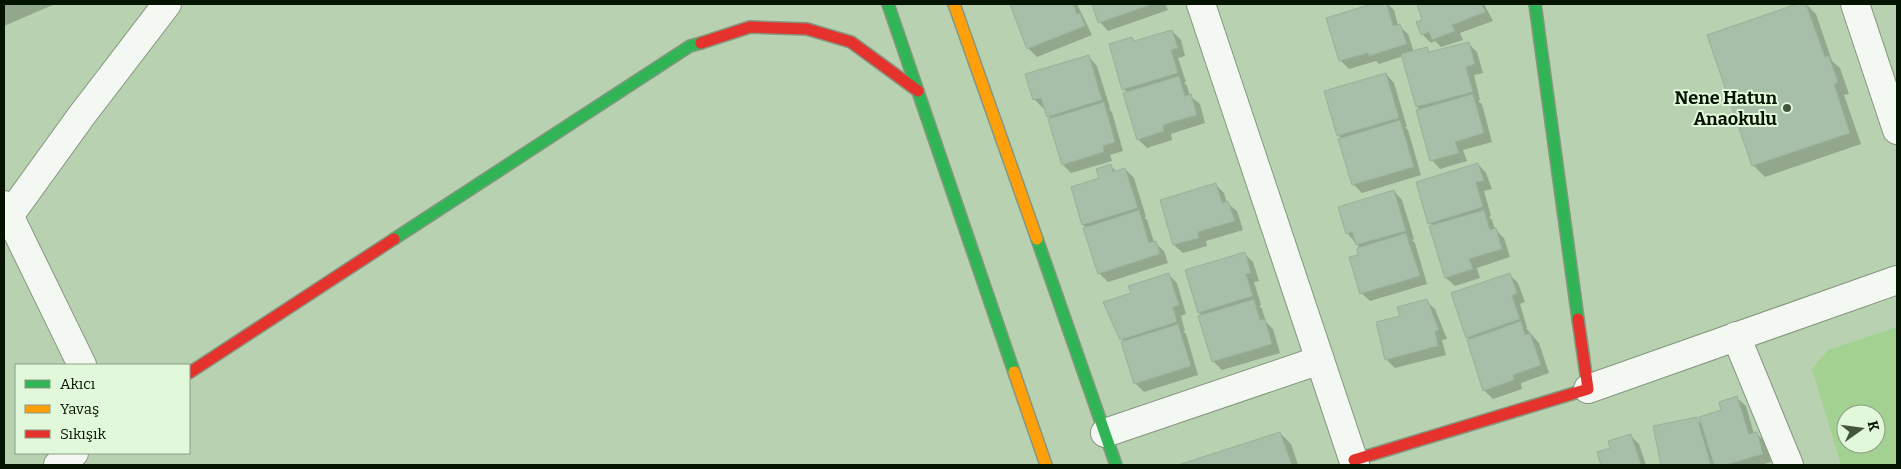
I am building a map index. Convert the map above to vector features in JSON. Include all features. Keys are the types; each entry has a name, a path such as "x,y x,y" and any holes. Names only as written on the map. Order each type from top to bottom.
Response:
{"street":[{"path":"82,364 6,211 167,4"},
{"path":"888,4 1046,465"},
{"path":"954,4 1116,465"},
{"path":"1201,4 1355,463 1588,389 1897,280"},
{"path":"1535,4 1588,389"},
{"path":"1855,4 1897,130"},
{"path":"190,372 690,46 750,27 807,29 851,42 918,91"},
{"path":"1736,336 1788,465"},
{"path":"1106,433 1320,360"},
{"path":"58,465 73,454"}],"green space":[{"path":"1897,327 1897,465 1841,465 1838,454 1886,454 1886,404 1836,404 1836,448 1812,369 1828,350"}],"building":[{"path":"1073,4 1077,14 1080,13 1085,26 1027,49 1010,5"},
{"path":"1092,4 1153,4 1098,23"},
{"path":"1372,4 1387,4 1393,26 1400,24 1407,44 1369,56 1368,53 1339,61 1326,18"},
{"path":"1417,4 1481,4 1486,12 1452,25 1455,31 1432,40 1429,32 1421,35 1416,22 1422,20"},
{"name":"Nene Hatun Anaokulu","path":"1797,4 1806,4 1825,57 1829,56 1838,82 1834,84 1850,133 1752,166 1707,35"},
{"path":"1172,30 1178,48 1171,50 1178,73 1122,90 1109,44 1132,37 1134,41"},
{"path":"1469,42 1475,64 1466,67 1473,92 1416,107 1401,54 1427,47 1429,52"},
{"path":"1089,55 1102,100 1047,117 1041,98 1033,100 1025,74"},
{"path":"1386,73 1399,118 1337,136 1324,91"},
{"path":"1179,76 1185,96 1191,94 1197,115 1163,125 1164,131 1137,140 1123,93"},
{"path":"1473,94 1484,133 1455,142 1459,153 1430,161 1416,110"},
{"path":"1104,102 1115,142 1103,146 1104,152 1062,165 1048,119"},
{"path":"1400,120 1414,167 1352,185 1338,139"},
{"path":"1478,163 1484,181 1476,182 1483,207 1428,224 1416,182"},
{"path":"1111,164 1113,172 1125,168 1138,208 1082,225 1071,187 1099,178 1096,169"},
{"path":"1216,183 1222,203 1228,201 1235,221 1198,232 1199,238 1173,245 1160,200"},
{"path":"1394,190 1406,231 1356,245 1352,232 1346,234 1338,207"},
{"path":"1139,210 1149,243 1156,241 1160,254 1098,274 1083,228"},
{"path":"1484,210 1490,230 1496,228 1502,249 1469,259 1473,269 1445,278 1429,226"},
{"path":"1406,233 1420,276 1360,294 1349,257 1358,255 1357,248"},
{"path":"1245,252 1251,273 1246,274 1253,296 1198,313 1185,270"},
{"path":"1169,273 1179,305 1173,307 1177,322 1120,340 1103,302 1131,293 1128,286"},
{"path":"1510,273 1517,293 1512,296 1520,319 1466,338 1451,293"},
{"path":"1254,299 1260,320 1265,319 1272,344 1212,362 1198,316"},
{"path":"1427,299 1439,330 1435,331 1438,346 1385,360 1376,322 1400,316 1397,307"},
{"path":"1521,321 1525,335 1530,333 1541,365 1513,375 1514,380 1483,391 1467,340"},
{"path":"1178,324 1191,366 1134,384 1121,342"},
{"path":"1737,396 1749,434 1757,432 1763,454 1726,465 1714,465 1699,417 1721,410 1719,402"},
{"path":"1697,417 1711,465 1661,465 1653,426"},
{"path":"1280,432 1292,465 1178,465"},
{"path":"1631,434 1641,465 1601,465 1597,452 1610,448 1608,441"}],"traffic: fast":[{"path":"888,4 1014,372"},
{"path":"1535,4 1578,319"},
{"path":"394,239 690,46 701,43"},
{"path":"1037,239 1116,465"}],"traffic: slow":[{"path":"954,4 1037,239"},
{"path":"1014,372 1046,465"}],"traffic: jam":[{"path":"701,43 750,27 807,29 851,42 918,91"},
{"path":"190,372 394,239"},
{"path":"1354,460 1588,389 1578,319"}],"place":[{"name":"Nene Hatun Anaokulu","path":"1787,108"}]}
